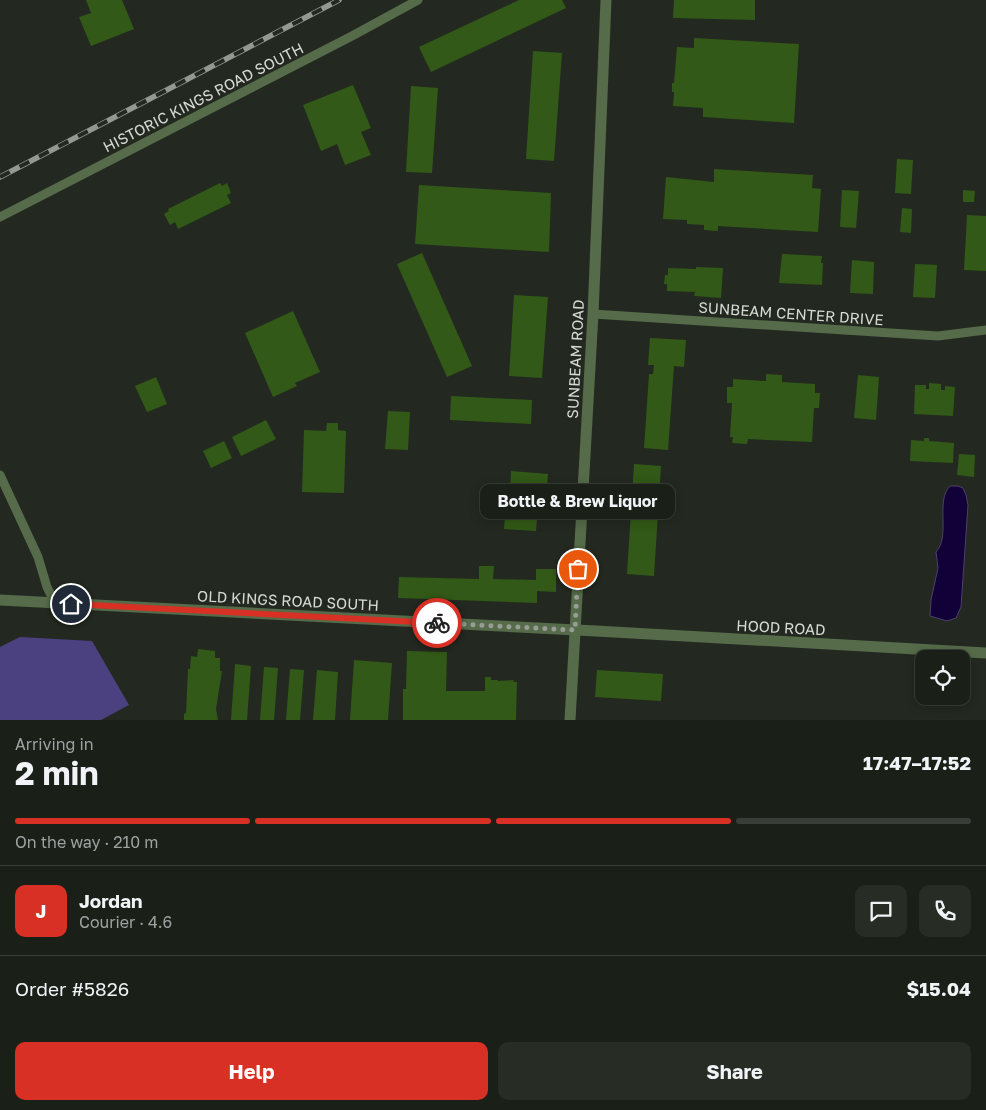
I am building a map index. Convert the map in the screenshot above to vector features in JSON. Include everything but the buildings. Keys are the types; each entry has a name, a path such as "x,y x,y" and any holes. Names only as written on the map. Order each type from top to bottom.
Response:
{"street":[{"name":"HISTORIC KINGS ROAD SOUTH","path":"0,217 352,36 418,0"},
{"name":"SUNBEAM ROAD","path":"570,720 593,314 606,0"},
{"name":"SUNBEAM CENTER DRIVE","path":"593,314 938,336 986,330"},
{"path":"0,475 38,557 47,587 55,603"},
{"name":"OLD KINGS ROAD SOUTH","path":"0,600 575,630"},
{"name":"HOOD ROAD","path":"575,630 986,653"}],"shaded area":[{"path":"950,486 963,488 968,505 961,607 956,618 947,621 930,616 931,600 938,568 936,552 942,537 944,500"},
{"path":"20,637 92,641 129,705 101,720 0,720 0,647"}],"railway":[{"path":"0,177 339,0"}],"way so far":[{"path":"437,623 575,630 578,569"}],"place":[{"name":"Bottle & Brew Liquor","path":"578,569"}],"route":[{"path":"71,604 437,623"}]}
